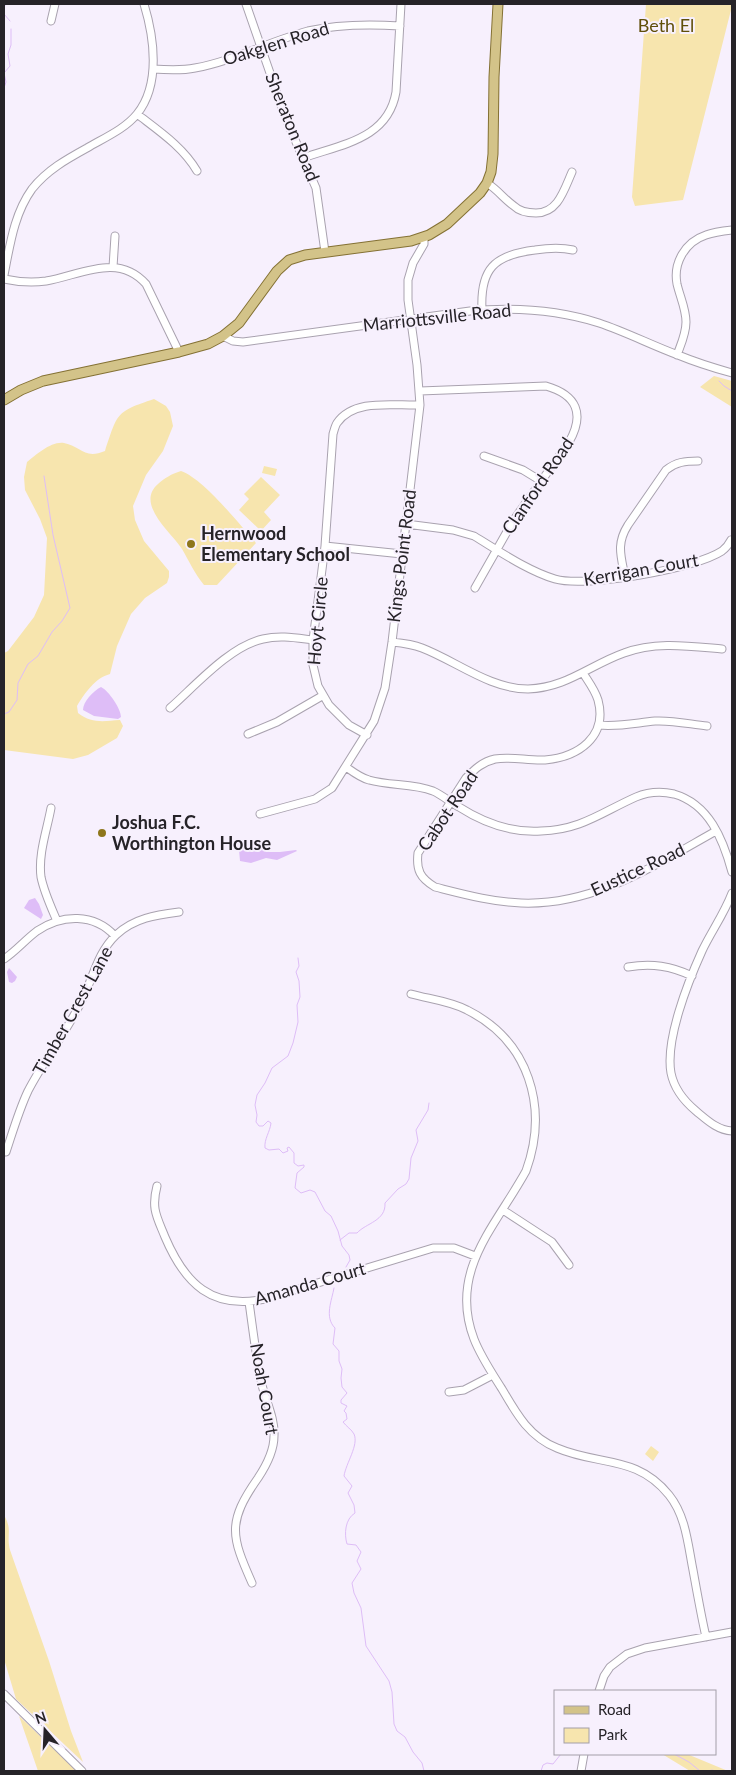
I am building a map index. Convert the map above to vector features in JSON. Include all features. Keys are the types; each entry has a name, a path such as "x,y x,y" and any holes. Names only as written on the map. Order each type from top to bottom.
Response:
{"main road":[{"path":"4,400 21,390 43,381 208,344 223,336 244,317 282,265 300,256 386,246 424,238 452,220 474,200 487,183 493,162 494,78 498,4"}],"street":[{"path":"51,21 55,4"},
{"path":"4,275 16,222 20,210 32,189 57,165 114,132 137,114 148,92 153,69 150,30 144,4"},
{"name":"Sheraton Road","path":"246,4 286,119 316,188 325,252"},
{"path":"304,158 369,134 387,118 395,101 401,4"},
{"name":"Oakglen Road","path":"153,69 197,68 308,31 370,24 400,26"},
{"path":"137,114 180,148 197,171"},
{"path":"487,183 501,192 518,210 543,213 549,211 557,203 572,172"},
{"path":"677,355 686,326 685,313 676,277 680,258 687,248 700,237 715,232 732,230"},
{"path":"113,266 115,236"},
{"name":"Kings Point Road","path":"260,814 322,796 332,788 367,735 374,721 385,688 420,405 420,391 408,300 408,280 413,263 424,244 424,238"},
{"path":"482,310 482,285 485,277 503,258 521,252 554,248 573,250"},
{"path":"4,280 20,282 45,281 103,267 121,267 134,273 146,284 178,352"},
{"name":"Marriottsville Road","path":"223,336 233,341 243,342 482,310 532,310 577,317 612,328 677,355 732,373"},
{"name":"Clanford Road","path":"420,391 546,386 567,395 573,402 577,412 576,430 513,521 475,588"},
{"name":"Hoyt Circle","path":"367,735 341,719 322,696 314,673 312,654 325,546 333,434 337,423 351,411 368,406 420,405"},
{"path":"484,456 523,470 541,481"},
{"path":"625,577 620,549 622,534 666,470 673,464 698,461"},
{"name":"Kerrigan Court","path":"406,524 463,532 474,536 543,575 567,582 599,581 688,565 722,551 732,540"},
{"path":"325,546 402,554"},
{"path":"170,708 230,655 251,642 285,637 314,640"},
{"path":"392,642 421,648 493,682 526,689 540,688 568,681 626,652 653,646 684,645 722,649"},
{"path":"583,673 597,698 600,709 599,725 614,727 654,721 672,721 706,726"},
{"path":"248,734 277,722 322,696"},
{"name":"Cabot Road","path":"468,895 435,887 420,874 416,864 418,853 466,778 480,765 497,759 545,760 578,751 592,740 599,725"},
{"path":"346,767 368,780 421,788 434,792 476,818 511,830 542,832 559,829 588,822 647,793 668,793 693,802 708,817 728,855 732,872"},
{"path":"51,808 42,852 41,872 45,891 57,921"},
{"name":"Eustice Road","path":"468,895 500,902 522,903 550,902 588,895 620,883 716,831"},
{"path":"732,893 702,950 682,1000 670,1056 672,1075 680,1093 691,1107 713,1125 720,1129 732,1131"},
{"name":"Timber Crest Lane","path":"6,1152 17,1117 29,1090 81,1002 103,952 115,936 124,928 142,919 180,912"},
{"path":"4,959 35,933 57,921 73,918 91,920 105,926 115,936"},
{"path":"628,967 650,964 676,969 692,976"},
{"path":"411,994 466,1009 490,1024 508,1042 517,1055 529,1080 536,1111 535,1141 526,1170 475,1256 469,1278 467,1292 468,1317 474,1340 521,1421 540,1439 565,1451 634,1468 653,1480 668,1495 677,1507 684,1527 706,1637"},
{"name":"Amanda Court","path":"157,1186 153,1201 155,1212 174,1257 189,1279 216,1297 226,1300 249,1302 265,1299 432,1248 454,1248 475,1256"},
{"path":"503,1210 552,1242 569,1264"},
{"name":"Noah Court","path":"249,1302 262,1387 274,1423 274,1436 268,1461 245,1496 236,1518 236,1541 252,1583"},
{"path":"449,1392 464,1390 493,1375"},
{"path":"599,1690 604,1676 610,1667 627,1654 645,1648 732,1632"},
{"path":"4,1694 82,1771"},
{"path":"581,1771 584,1755"}],"green space":[{"name":"Beth El","path":"646,4 732,4 732,6 683,200 635,206 632,197"},
{"path":"714,376 732,381 732,407 700,387"},
{"path":"154,399 166,406 170,412 173,426 163,451 146,475 133,506 135,520 144,541 169,571 169,577 167,583 145,598 131,614 117,646 110,674 95,682 77,706 78,713 88,719 98,721 120,720 123,726 117,738 88,755 73,759 4,750 4,653 8,651 34,617 44,595 47,538 40,519 25,490 24,477 27,462 44,449 59,443 70,445 92,454 105,451 116,421 120,416 132,407"},
{"path":"264,466 277,469 275,476 262,473"},
{"path":"181,471 210,492 256,543 217,585 204,585 182,549 157,518 150,500 152,492 158,484"},
{"path":"261,477 280,495 264,512 271,520 261,531 239,510 249,499 244,494"},
{"path":"651,1446 659,1452 653,1461 645,1454"},
{"path":"4,1515 9,1529 10,1550 83,1762 16,1699 4,1659"},
{"path":"19,1716 77,1771 38,1771"},
{"path":"664,1755 689,1755 728,1771 690,1771"}],"shaded area":[{"path":"101,687 108,692 117,705 121,717 118,719 94,716 83,710 89,697"},
{"path":"245,844 269,852 297,851 277,860 266,858 251,863 240,861 240,845"},
{"path":"35,898 43,915 41,919 24,908 29,900"},
{"path":"9,968 17,977 12,983 9,982 7,972"}],"waterway":[{"path":"4,14 10,21"},
{"path":"4,88 6,82 4,73 10,66 8,54 11,45 11,29"},
{"path":"719,381 732,391"},
{"path":"4,714 9,712 17,700 18,683 28,664 38,656 52,632 70,608 53,535 44,476"},
{"path":"298,958 299,966 296,972 299,981 300,997 297,1005 298,1022 293,1043 288,1056 272,1068 257,1095 255,1105 256,1122 259,1126 263,1126 268,1121 271,1123 265,1148 269,1150 279,1149 283,1153 288,1151 287,1148 289,1147 294,1153 294,1163 298,1166 304,1165 297,1173 295,1188 301,1193 310,1190 315,1192 325,1211 331,1216 342,1246 349,1255 350,1260 346,1267"},
{"path":"340,1240 349,1233 357,1233 379,1218 385,1203 398,1189 406,1184 409,1179 411,1158 418,1141 416,1130 428,1110 429,1103"},
{"path":"334,1288 329,1314 335,1328 333,1344 339,1351 342,1387 347,1393 341,1400 341,1403 347,1406 344,1411 347,1419 343,1422 353,1432 355,1438 354,1449 344,1476 352,1486 348,1493 354,1505 355,1513 347,1523 346,1540 347,1544 356,1545 361,1552 357,1561 361,1569 352,1583 354,1593 361,1608 366,1646 389,1681 392,1692 394,1724 397,1731 405,1737 413,1752 422,1763 424,1771"},
{"path":"541,1771 543,1765 547,1763 553,1764 560,1755"},
{"path":"676,1755 700,1771"},
{"path":"709,1771 715,1771"}],"place":[{"name":"Hernwood Elementary School","path":"191,544"},
{"name":"Joshua F.C. Worthington House","path":"102,833"}]}
